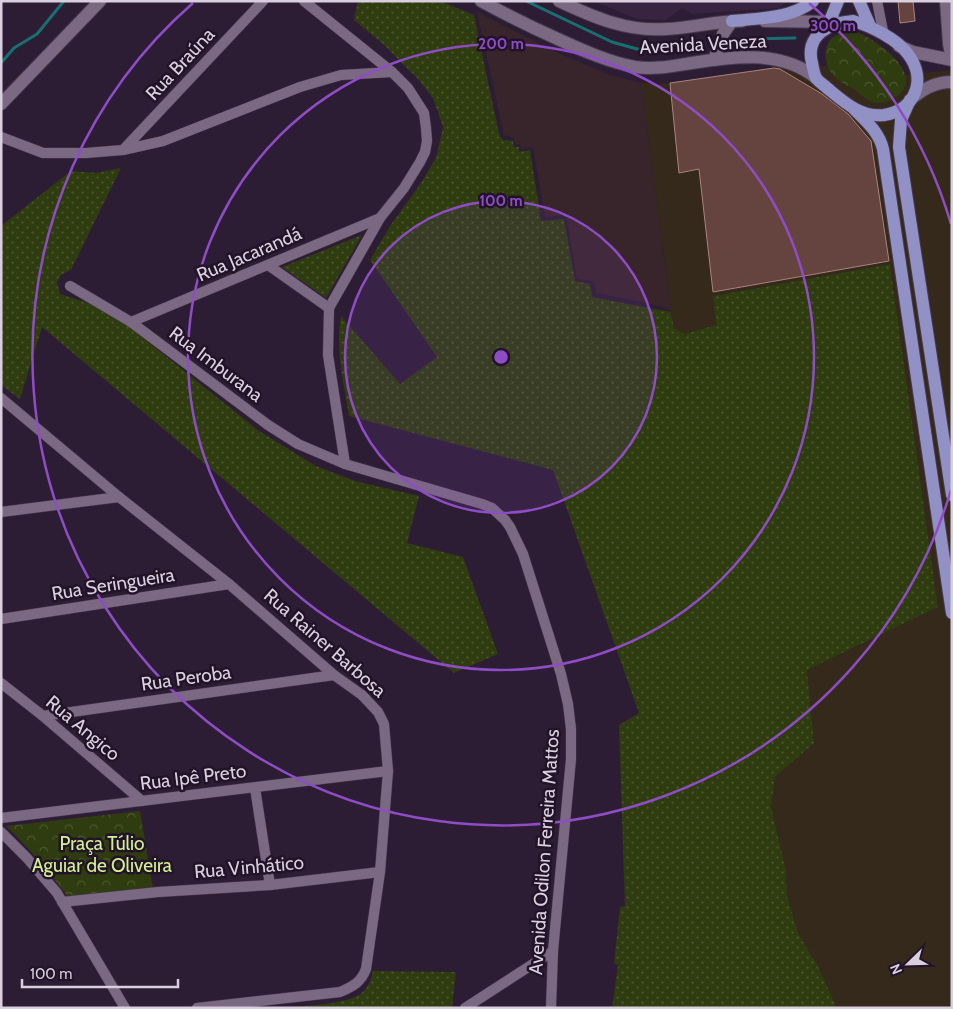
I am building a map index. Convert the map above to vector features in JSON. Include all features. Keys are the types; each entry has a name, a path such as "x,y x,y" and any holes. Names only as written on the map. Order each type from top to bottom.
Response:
{"main road":[{"path":"1,104 100,1"},
{"name":"Avenida Veneza","path":"481,1 514,19 584,51 617,63 637,67 658,68 714,60 772,58 795,64 816,78"},
{"name":"Avenida Veneza","path":"559,1 604,21 641,29 666,29 732,21 826,26"},
{"path":"714,60 723,34 732,21 789,14 813,1"},
{"path":"838,1 826,26 813,42 810,54 816,78 854,109 872,127 883,149 952,613"},
{"path":"859,1 870,26"},
{"path":"894,42 914,52 952,59 948,44 946,1"},
{"path":"826,26 853,21 870,26 907,52 916,70 917,89 901,120 899,146 952,495"},
{"path":"854,109 871,115 886,114 904,106 926,88 944,82 952,82"}],"street":[{"name":"Rua Braúna","path":"123,150 263,1"},
{"path":"304,1 392,72 408,88 424,113 427,140 425,152 416,169 404,188 380,218 329,308 328,355 345,464"},
{"path":"870,26 875,21 877,1"},
{"path":"877,1 883,31 894,42"},
{"path":"1,137 43,153 86,153 123,150 163,141 321,80 341,76 392,72"},
{"name":"Rua Jacarandá","path":"130,322 380,218"},
{"path":"268,265 329,308"},
{"name":"Rua Imburana","path":"70,286 130,322 268,425 298,444 345,464"},
{"name":"Rua Rainer Barbosa","path":"1,398 6,407 229,584 334,675 362,694 378,712 384,724 388,771 380,872 366,969 362,980 340,992 197,1008"},
{"name":"Avenida Odilon Ferreira Mattos","path":"345,464 492,508 510,527 523,554 561,674 568,704 571,729 572,759 553,951 551,1008"},
{"path":"1,512 119,497"},
{"name":"Rua Seringueira","path":"1,619 229,584"},
{"name":"Rua Peroba","path":"43,716 334,675"},
{"name":"Rua Angico","path":"1,683 43,716 142,801"},
{"name":"Rua Ipê Preto","path":"1,818 388,771"},
{"path":"255,788 270,884"},
{"path":"1,832 41,874 57,894 125,1008"},
{"name":"Rua Vinhático","path":"62,902 158,892 270,884 380,872"},
{"path":"465,1008 553,951"}],"shaded area":[{"path":"593,1 787,1 779,8 692,14 682,8 666,20 637,19"},
{"path":"477,12 560,54 610,75 641,83 671,310 596,293 594,281 577,279 566,215 545,217 533,147 521,149 520,144 515,144 514,138 504,135"},
{"path":"827,66 834,76 872,102 878,103 905,81 905,75 952,70 952,1008 837,1008 817,964 799,935 787,896 786,870 771,807 775,777 814,743 807,670 938,607 890,264 713,296 716,325 684,334 674,328 641,83 670,83 777,67"}],"green space":[{"path":"358,1 440,1 474,15 499,134 503,140 513,141 514,147 519,147 519,152 530,150 541,221 564,219 575,281 590,284 592,297 671,312 674,328 684,334 716,325 713,296 890,264 938,607 807,670 814,743 775,777 771,807 786,870 787,896 799,935 817,964 837,1008 612,1008 618,965 614,963 620,907 625,906 619,725 639,713 553,470 349,416 339,341 341,316 400,384 437,357 370,260 390,226 419,186 436,158 443,127 433,98 418,79 383,44 354,20"},
{"path":"844,32 859,33 878,44 898,61 904,71 906,81 903,91 891,100 875,103 835,77 826,62 826,48 831,39"},
{"path":"121,168 71,270 61,275 57,282 60,294 88,303 128,326 259,431 316,466 355,481 419,496 407,543 463,557 498,654 454,673 42,327 20,399 1,385 1,226 71,171 96,173"},
{"path":"362,235 326,298 282,267"},
{"name":"Praça Túlio Aguiar de Oliveira","path":"140,811 153,889 67,896 38,860 6,826"},
{"path":"373,971 456,972 452,1008 280,1008 344,1001 353,998 365,990"}],"building":[{"path":"898,1 913,1 915,21 900,23"},
{"path":"774,68 780,69 822,94 848,114 871,141 889,261 713,292 699,169 679,173 670,83"}],"waterway":[{"path":"1,63 14,48 37,34 64,1"},
{"path":"526,1 612,42 637,49 668,49 697,45"},
{"path":"744,39 795,38"}]}
